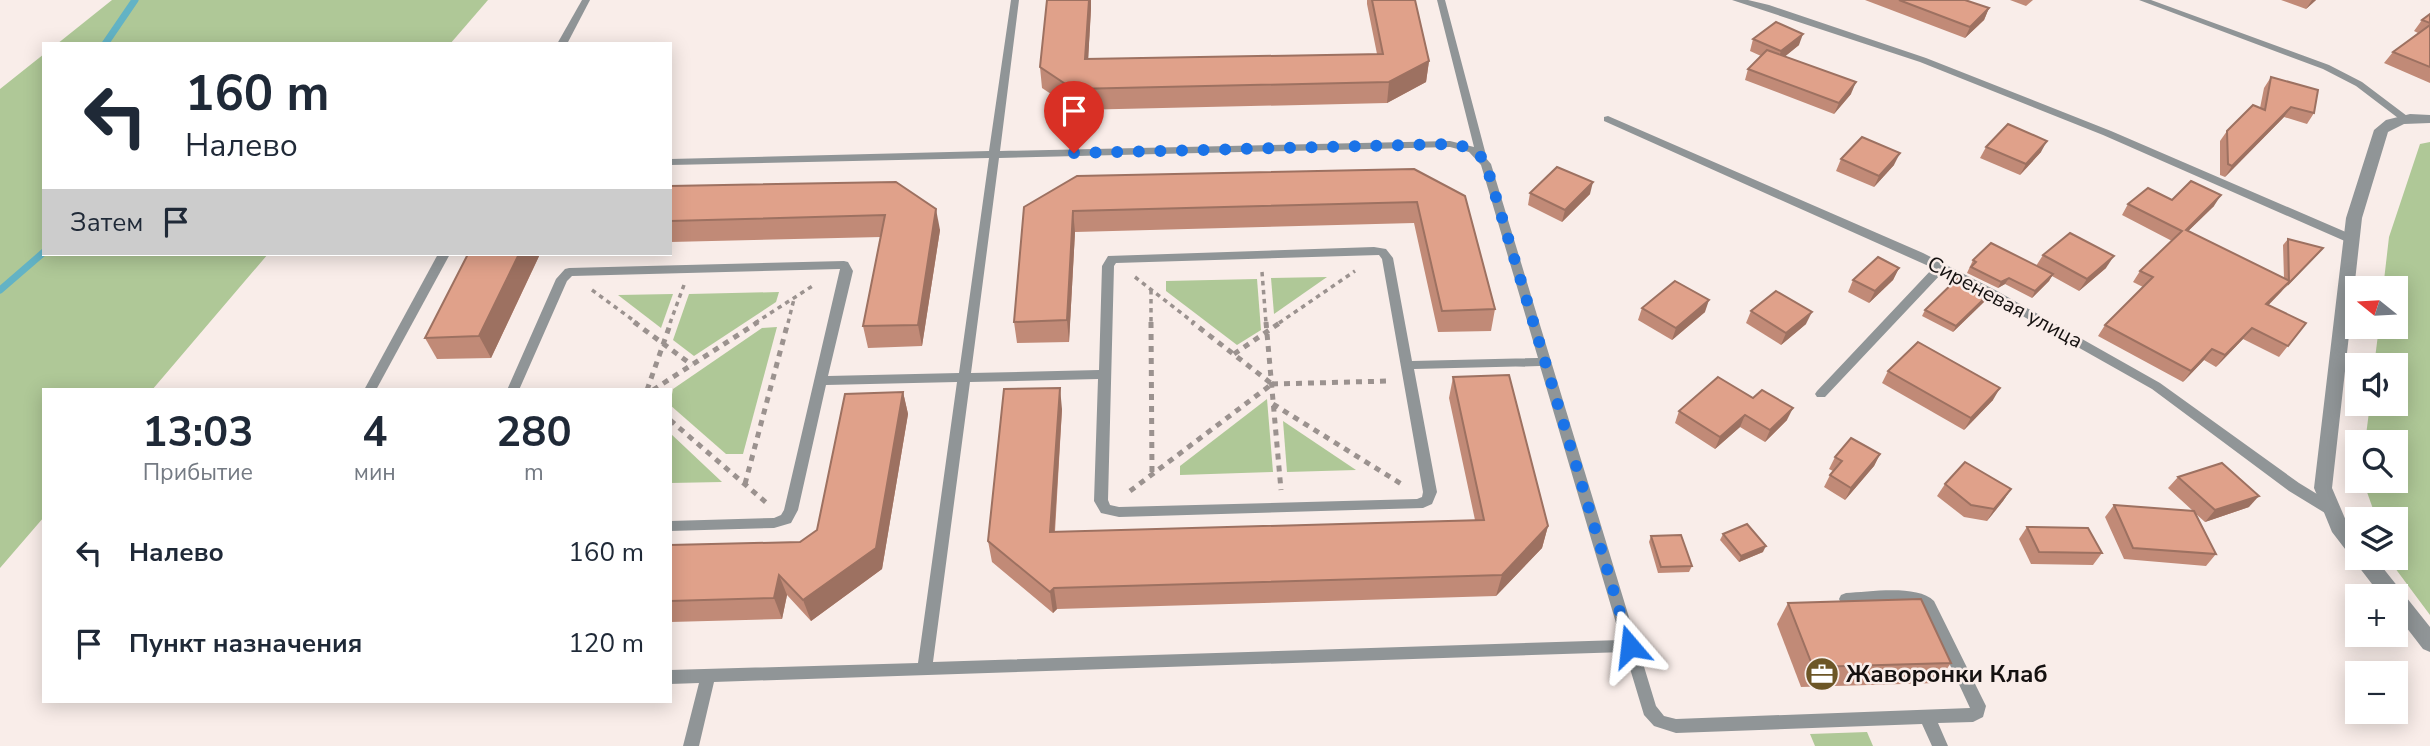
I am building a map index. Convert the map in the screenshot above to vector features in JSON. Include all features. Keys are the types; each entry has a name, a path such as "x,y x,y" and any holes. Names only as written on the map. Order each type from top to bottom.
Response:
{"street":[{"path":"2330,509 2323,488 2354,218 2378,137 2387,123 2406,119 2430,119"},
{"name":"Сиреневая улица","path":"2330,509 2345,533"},
{"path":"2373,570 2384,584"},
{"path":"2408,615 2430,643"}],"lane":[{"path":"563,42 586,0"},
{"path":"925,669 1014,0"},
{"path":"1441,0 1481,155 1649,710 1659,721 1675,726 1973,715 1978,712 1978,706 1929,606 1923,599 1846,599"},
{"path":"1736,0 1766,7 1947,69 2099,130 2351,239"},
{"path":"2143,0 2336,71 2359,84 2406,119"},
{"name":"Сиреневая улица","path":"1608,118 1941,267 2156,386 2294,487 2330,509"},
{"path":"672,162 1450,144 1463,146 1481,155"},
{"path":"1382,252 1387,258 1430,492 1427,500 1418,504 1119,513 1106,509 1101,501 1108,266 1112,259 1260,253 1382,252"},
{"path":"371,388 443,256"},
{"path":"514,388 562,279 569,272 844,265 847,271 792,510 786,519 774,523 672,526"},
{"path":"1821,394 1941,267"},
{"path":"1407,365 1545,362"},
{"path":"822,381 1105,374"},
{"path":"672,677 1630,646"},
{"path":"691,746 708,676"},
{"path":"1927,717 1940,746"}],"path":[{"path":"1234,355 1382,252"},
{"path":"1260,253 1282,508"},
{"path":"1112,259 1272,384"},
{"path":"656,388 844,265"},
{"path":"648,388 691,267"},
{"path":"569,272 692,365"},
{"path":"1152,290 1152,474"},
{"path":"745,484 794,298"},
{"path":"1106,509 1272,384 1409,381"},
{"path":"1273,404 1427,500"},
{"path":"672,422 786,519"}],"green space":[{"path":"112,0 488,0 452,42 60,42"},
{"path":"42,56 42,256 266,256 154,388 42,388 42,519 0,568 0,89"},
{"path":"2430,142 2430,615 2396,570 2408,570 2408,507 2372,507 2367,493 2408,493 2408,430 2367,430 2368,416 2408,416 2408,353 2376,353 2377,340 2408,340 2408,276 2384,276 2389,237 2420,144"},
{"path":"1327,277 1274,314 1271,278"},
{"path":"1257,279 1261,330 1237,345 1166,291 1166,281"},
{"path":"779,292 776,302 694,356 673,340 689,294"},
{"path":"673,294 661,328 618,295"},
{"path":"777,327 743,454 726,454 672,407 673,389 762,328"},
{"path":"1267,399 1273,472 1180,475 1180,466"},
{"path":"1283,421 1356,470 1287,472"},
{"path":"672,435 722,482 672,483"},
{"path":"1867,732 1873,746 1815,746 1810,734"}],"building":[{"path":"1047,0 1089,0 1085,59 1383,54 1372,0 1415,0 1429,61 1389,82 1073,89 1040,67"},
{"path":"1899,0 1965,0 1989,8 1970,27"},
{"path":"2430,14 2430,23 2422,20"},
{"path":"1776,22 1803,34 1781,51 1753,39"},
{"path":"2430,25 2430,67 2393,52"},
{"path":"1767,50 1856,82 1839,103 1748,69"},
{"path":"2271,77 2318,90 2314,113 2291,107 2232,166 2228,164 2227,131 2253,105 2265,110"},
{"path":"2008,124 2047,141 2026,164 1986,147"},
{"path":"1862,137 1900,153 1879,176 1841,159"},
{"path":"1557,167 1593,182 1565,210 1530,193"},
{"path":"1414,169 1465,196 1495,309 1442,311 1417,202 1073,211 1067,320 1014,322 1024,207 1077,176"},
{"path":"2191,181 2221,195 2186,230 2290,281 2266,304 2306,323 2288,346 2252,328 2225,355 2212,349 2191,371 2105,325 2153,277 2140,271 2182,231 2128,204 2148,188 2172,200"},
{"path":"896,182 936,209 918,325 863,326 885,215 672,221 672,186"},
{"path":"2070,233 2114,256 2087,279 2043,255"},
{"path":"2288,239 2323,248 2289,283"},
{"path":"1991,243 2053,274 2035,291 2009,278 2001,282 1971,267 1976,262 1973,260"},
{"path":"467,256 518,256 479,336 425,338"},
{"path":"1878,257 1899,268 1875,291 1853,280"},
{"path":"1959,277 1990,293 1956,326 1925,310"},
{"path":"1675,281 1709,300 1676,328 1642,308"},
{"path":"1776,291 1812,312 1786,333 1751,311"},
{"path":"1918,342 2000,388 1971,418 1888,371"},
{"path":"1509,375 1548,526 1502,575 1054,588 1050,592 988,541 1004,389 1060,388 1050,532 1484,520 1453,377"},
{"path":"1718,377 1753,398 1762,390 1793,408 1770,430 1745,415 1720,437 1679,411"},
{"path":"903,392 876,548 803,600 779,575 774,598 672,601 672,545 800,542 817,530 845,394"},
{"path":"1851,438 1880,454 1851,488 1830,475 1842,461 1835,457"},
{"path":"1965,462 2011,489 1994,509 1971,505 1945,484"},
{"path":"2222,463 2259,496 2215,510 2178,477"},
{"path":"2114,505 2194,511 2216,554 2133,548"},
{"path":"1747,524 1766,546 1741,556 1723,534"},
{"path":"2027,527 2088,528 2102,553 2039,552"},
{"path":"1681,535 1692,566 1661,567 1651,536"},
{"path":"1921,599 1951,663 1813,667 1788,603"}],"waterway":[{"path":"106,42 135,0"},
{"path":"0,290 42,254"}],"place":[{"name":"Жаворонки Клаб","path":"1822,674"}],"route":[{"path":"1074,153 1450,144 1463,146 1481,155 1486,164 1630,646"}]}
